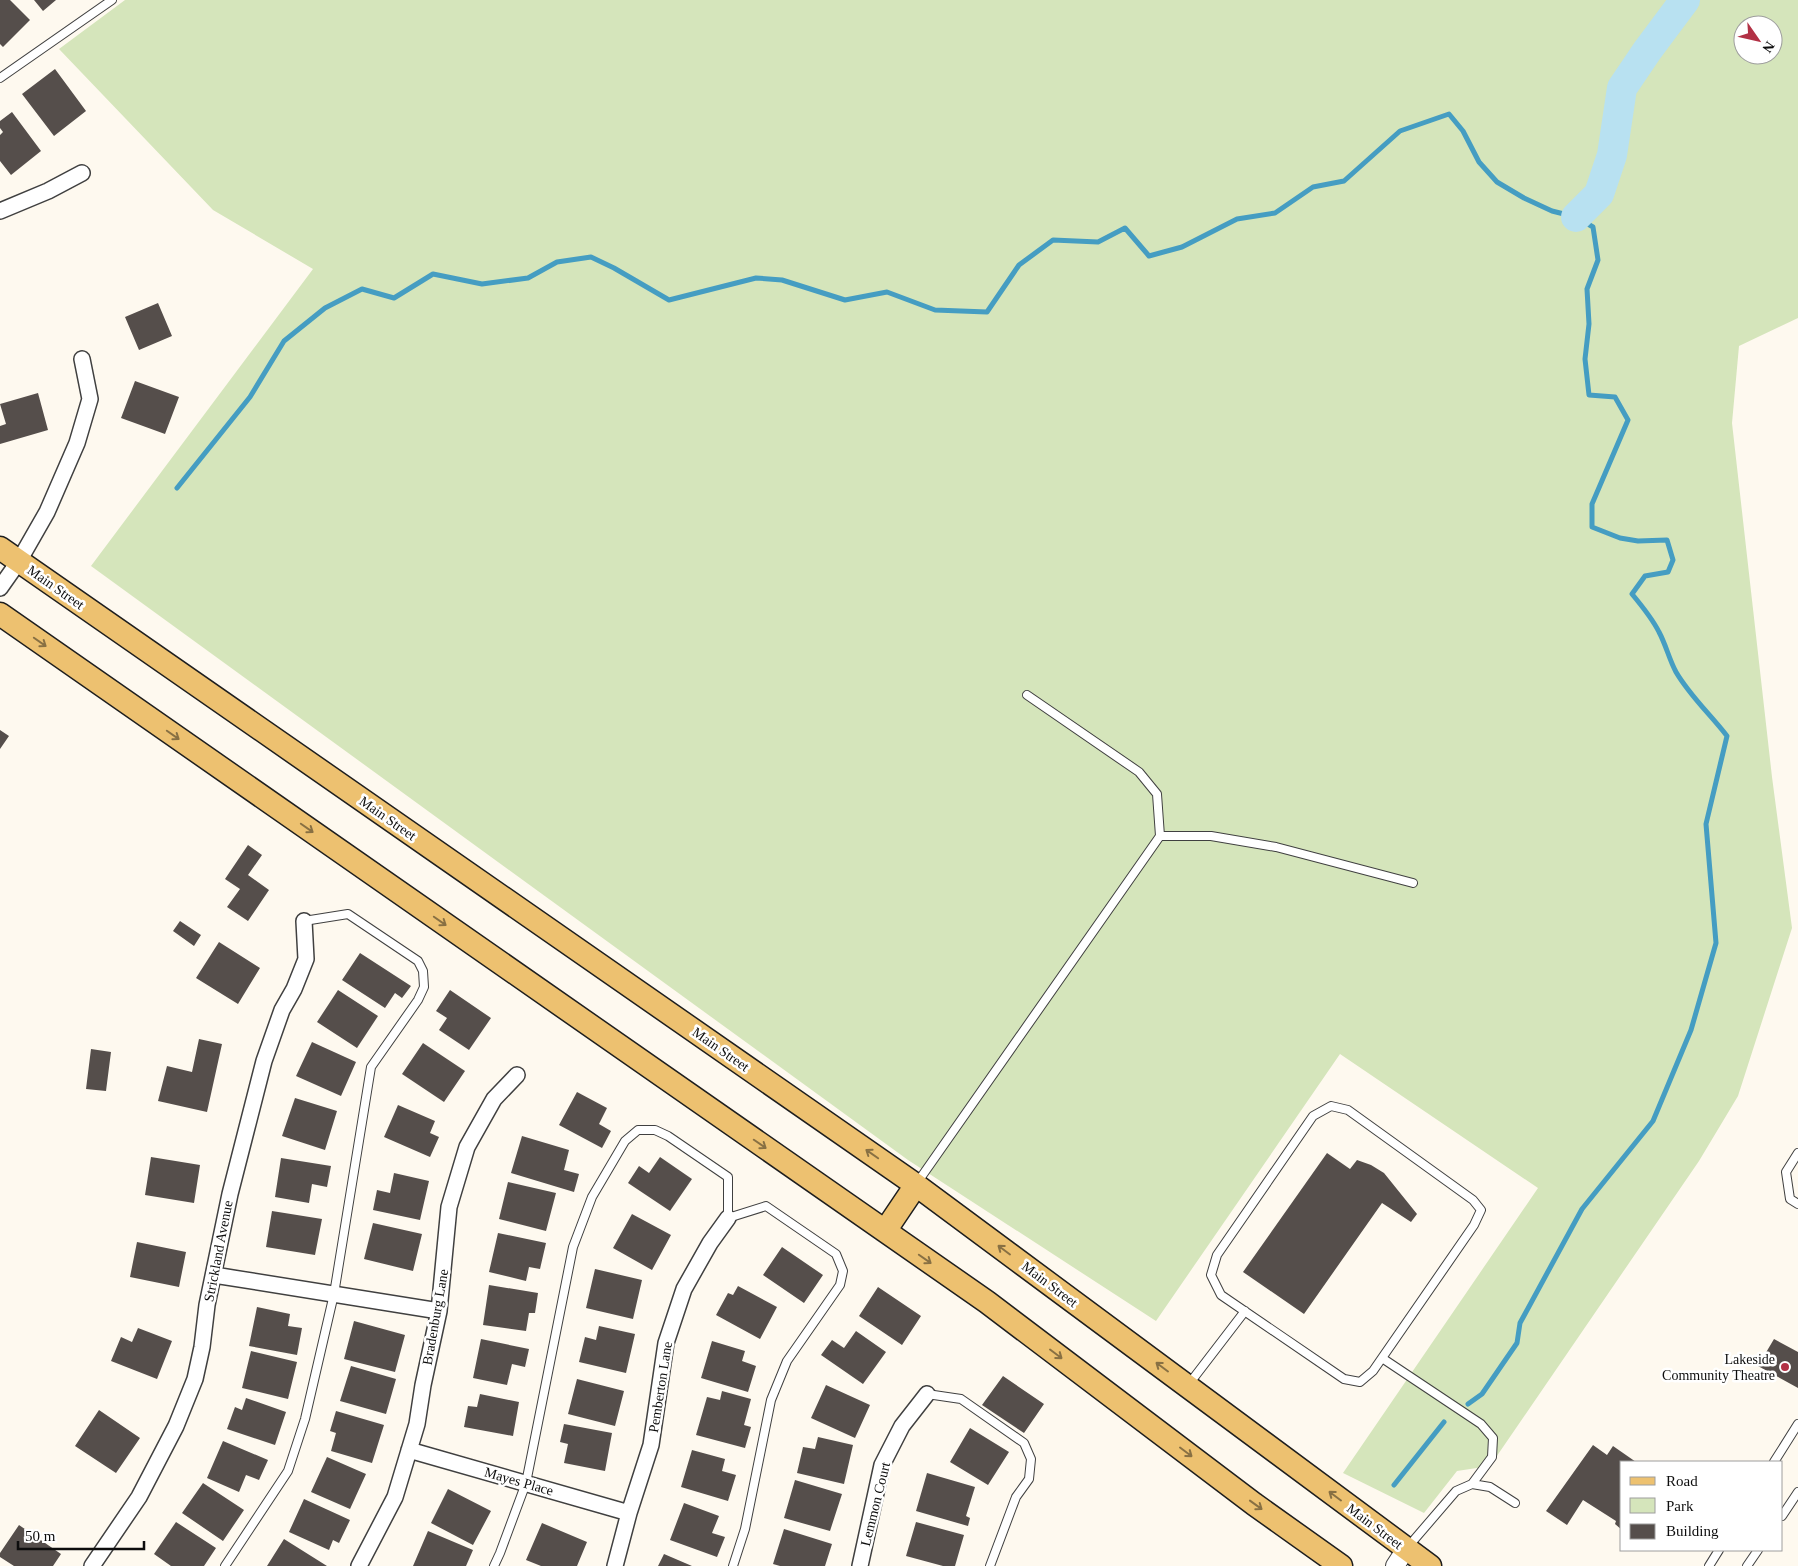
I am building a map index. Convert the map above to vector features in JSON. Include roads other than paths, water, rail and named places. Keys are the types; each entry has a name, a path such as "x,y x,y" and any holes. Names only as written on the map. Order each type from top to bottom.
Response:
{"main road":[{"name":"Main Street","path":"0,548 916,1185 1188,1386 1401,1558 1430,1566"},
{"path":"0,614 986,1302 1254,1504 1341,1566"},
{"path":"884,1231 916,1185"}],"street":[{"path":"0,211 48,191 82,173"},
{"path":"0,588 19,561 48,512 77,443 90,399 82,359"},
{"name":"Strickland Avenue","path":"92,1566 138,1497 180,1417 195,1379 202,1347 207,1305 230,1194 264,1061 282,1010 294,989 306,959 304,921"},
{"name":"Bradenburg Lane","path":"359,1566 395,1496 417,1424 423,1385 439,1311 449,1207 468,1147 494,1099 517,1075"},
{"name":"Pemberton Lane","path":"615,1566 629,1513 651,1445 666,1343 684,1289 710,1243 728,1218"},
{"path":"214,1275 439,1311"},
{"name":"Lemmon Court","path":"860,1566 882,1465 902,1426 927,1394"},
{"name":"Mayes Place","path":"409,1450 629,1513"}],"lane":[{"path":"0,78 112,0"},
{"path":"916,1185 1160,836 1157,794 1139,772 1027,695"},
{"path":"1160,836 1211,836 1276,847 1413,883"},
{"path":"225,1566 288,1471 305,1419 334,1294 372,1067 418,1000 424,987 423,972 418,962 348,914 304,921"},
{"path":"1331,1106 1348,1110 1473,1200 1481,1210 1474,1225 1382,1358 1373,1371 1360,1382 1344,1379 1221,1295 1211,1275 1217,1255 1313,1116 1331,1106"},
{"path":"494,1566 526,1483 573,1247 592,1197 625,1141 638,1130 655,1130 668,1136 728,1177 728,1218 766,1206 836,1254 843,1271 840,1285 787,1361 771,1400 745,1529 733,1566"},
{"path":"1798,1153 1786,1172 1790,1199 1798,1204"},
{"path":"1188,1386 1245,1312"},
{"path":"1382,1358 1481,1424 1493,1438 1492,1457 1472,1484 1456,1491 1401,1558"},
{"path":"927,1394 961,1399 1024,1443 1032,1459 1028,1479 1016,1497 990,1566"},
{"path":"1775,1461 1798,1424"},
{"path":"1472,1484 1490,1487 1516,1503"},
{"path":"1783,1514 1798,1492"},
{"path":"1709,1566 1718,1551"},
{"path":"1747,1566 1757,1551"}],"waterway":[{"path":"1576,217 1599,194 1612,155 1622,88 1685,0"},
{"path":"177,488 250,397 284,341 325,308 362,289 394,298 433,274 482,284 528,278 557,262 591,257 669,300 756,278 782,280 845,300 887,292 935,310 987,312 1019,265 1053,240 1098,242 1125,228 1149,256 1182,247 1237,219 1275,213 1313,187 1344,181 1400,131 1449,114 1463,131 1479,162 1497,182 1524,198 1552,211 1576,217 1593,227 1598,260 1587,289 1589,324 1585,359 1589,395 1615,397 1628,420 1592,504 1592,527 1620,538 1638,541 1667,540 1673,560 1668,572 1645,576 1632,594 1647,612 1656,627 1682,681 1727,736 1706,824 1716,943 1691,1030 1653,1121 1582,1209 1520,1323 1517,1343 1482,1394 1468,1404"},
{"path":"1394,1485 1444,1422"}],"place":[{"name":"Lakeside Community Theatre","path":"1785,1367"}]}
